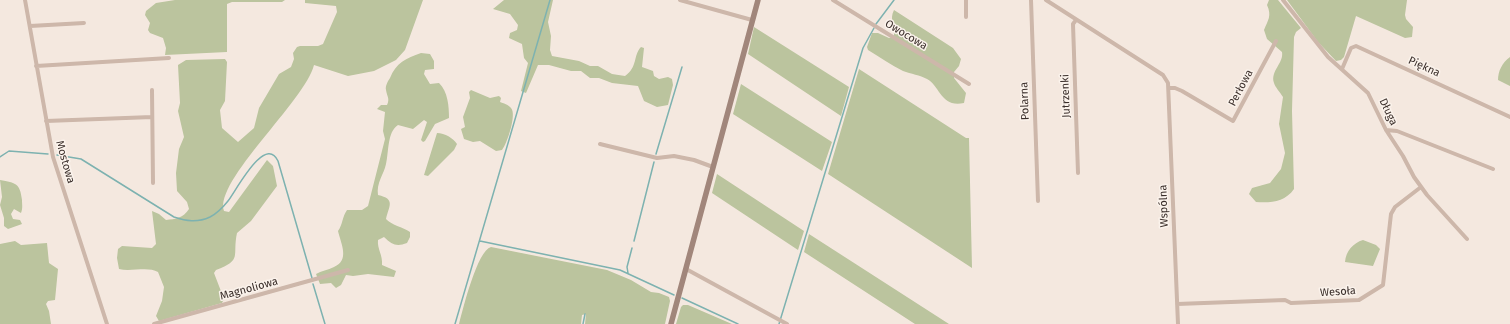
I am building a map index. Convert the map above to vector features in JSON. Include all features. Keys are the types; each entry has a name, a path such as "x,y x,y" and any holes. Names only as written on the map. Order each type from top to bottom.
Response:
{"street":[{"name":"Mostowa","path":"25,0 53,157 107,324"},
{"path":"680,0 752,20"},
{"path":"672,324 758,0"},
{"name":"Owocowa","path":"833,0 969,84"},
{"path":"966,0 966,17"},
{"name":"Polarna","path":"1031,0 1038,201"},
{"path":"1046,0 1163,75 1170,88"},
{"name":"Długa","path":"1283,0 1316,43 1368,93 1386,130 1421,187 1467,239"},
{"name":"Jutrzenki","path":"1076,20 1073,24 1078,173"},
{"path":"30,26 84,23"},
{"name":"Perłowa","path":"1170,88 1182,91 1233,121 1276,41"},
{"name":"Piękna","path":"1342,69 1351,48 1356,46 1510,117"},
{"path":"36,66 169,58"},
{"name":"Wspólna","path":"1170,88 1178,324"},
{"path":"152,90 153,183"},
{"path":"46,121 152,117"},
{"path":"1386,130 1397,131 1493,169"},
{"path":"600,144 657,158 674,156 694,160 713,167"},
{"name":"Wesoła","path":"1178,304 1285,300 1292,303 1359,300 1383,284 1391,214 1395,207 1421,187"},
{"path":"686,269 787,324"},
{"name":"Magnoliowa","path":"154,324 348,270"}],"green space":[{"path":"175,0 285,0 282,2 232,2 227,4 227,52 165,55 166,48 163,38 150,33 148,30 150,23 145,15 146,11 156,3"},
{"path":"305,0 423,0 405,50 396,60 374,71 348,76 314,65 307,80 295,99 246,161 233,181 225,198 224,211 229,212 267,160 273,166 277,186 251,221 237,233 235,256 233,260 216,270 214,273 224,299 222,303 159,321 156,316 162,301 164,287 158,272 149,269 119,269 117,258 118,249 122,246 152,248 156,244 152,211 159,214 166,220 179,218 189,209 187,202 177,191 176,173 179,149 184,137 178,111 180,103 178,65 186,60 225,59 227,62 225,101 220,110 222,128 238,142 254,128 259,108 279,74 291,67 294,59 293,53 297,47 318,46 323,44 337,12 336,6 305,3"},
{"path":"504,0 553,0 548,22 551,36 550,50 552,56 579,61 590,66 598,66 612,74 625,76 632,69 641,47 644,48 642,67 653,71 654,76 659,79 668,77 672,79 673,85 668,105 657,107 644,101 638,86 612,83 599,78 590,78 581,71 571,71 549,65 538,65 526,93 521,91 528,63 524,58 522,44 509,38 510,33 517,30 518,25 510,14 493,9"},
{"path":"1269,0 1278,0 1301,28 1296,32 1294,37 1292,111 1294,189 1286,197 1277,201 1256,202 1249,194 1252,188 1270,183 1281,169 1285,153 1279,124 1283,97 1275,86 1273,79 1275,71 1281,60 1282,52 1267,39 1264,30 1269,18 1267,5"},
{"path":"1287,0 1407,0 1405,15 1406,19 1413,27 1412,37 1405,38 1356,16 1344,57 1341,60 1336,61 1318,42"},
{"path":"894,10 953,48 961,59 959,66 954,72 954,78 966,93 964,103 956,104 950,102 942,96 935,86 927,79 903,71 868,50 867,47 872,33 878,33 889,38 894,37 892,17"},
{"path":"754,27 849,87 841,116 748,54"},
{"path":"421,53 430,54 434,61 434,69 425,70 424,74 430,84 439,83 442,87 446,95 449,118 435,124 423,142 421,140 427,122 424,120 413,129 398,125 394,128 390,137 386,164 378,186 378,195 387,199 390,204 386,219 410,232 410,237 407,243 403,244 397,245 384,237 378,240 382,265 396,271 394,277 368,274 353,276 346,275 341,285 336,288 331,283 320,284 316,274 334,267 342,260 343,251 338,231 345,213 347,210 362,210 368,206 385,139 383,131 385,112 377,109 381,105 387,105 388,103 386,88 387,84 398,65 406,59"},
{"path":"1510,57 1510,86 1498,80 1501,67"},
{"path":"859,69 966,138 969,138 972,268 828,174"},
{"path":"741,84 832,142 822,171 733,114"},
{"path":"471,90 490,98 499,96 501,98 500,102 507,105 513,111 509,136 502,150 496,151 480,141 473,142 464,139 461,129 465,127 463,117 470,98 469,92"},
{"path":"437,133 448,136 457,144 454,150 428,176 424,175"},
{"path":"717,174 804,231 798,250 712,193"},
{"path":"0,180 16,185 20,190 22,200 21,213 14,209 11,214 13,219 20,220 22,224 8,229 4,226 4,218 0,205 2,197"},
{"path":"809,234 949,324 915,324 804,252"},
{"path":"1363,240 1376,245 1380,249 1373,266 1345,262 1347,254 1351,248 1356,243"},
{"path":"15,241 21,245 47,243 49,263 58,269 55,300 48,301 46,304 49,311 51,324 0,324 0,244"},
{"path":"491,247 607,270 631,280 651,292 669,297 670,301 665,324 585,324 586,314 582,315 581,324 459,324 471,281 481,259 486,251"},
{"path":"683,305 688,305 732,324 676,324"}],"waterway":[{"path":"455,324 550,0"},
{"path":"876,24 894,0"},
{"path":"779,324 863,48 874,28"},
{"path":"656,154 682,67"},
{"path":"0,157 9,151 48,154"},
{"path":"57,155 81,159 174,217 192,221 205,219 217,212 228,201 251,167 266,154 272,155 278,161 312,278"},
{"path":"634,241 654,162"},
{"path":"480,241 620,270 674,295"},
{"path":"628,273 627,267 632,248"},
{"path":"313,284 325,324"},
{"path":"682,298 738,324"},
{"path":"583,324 585,314"}]}
